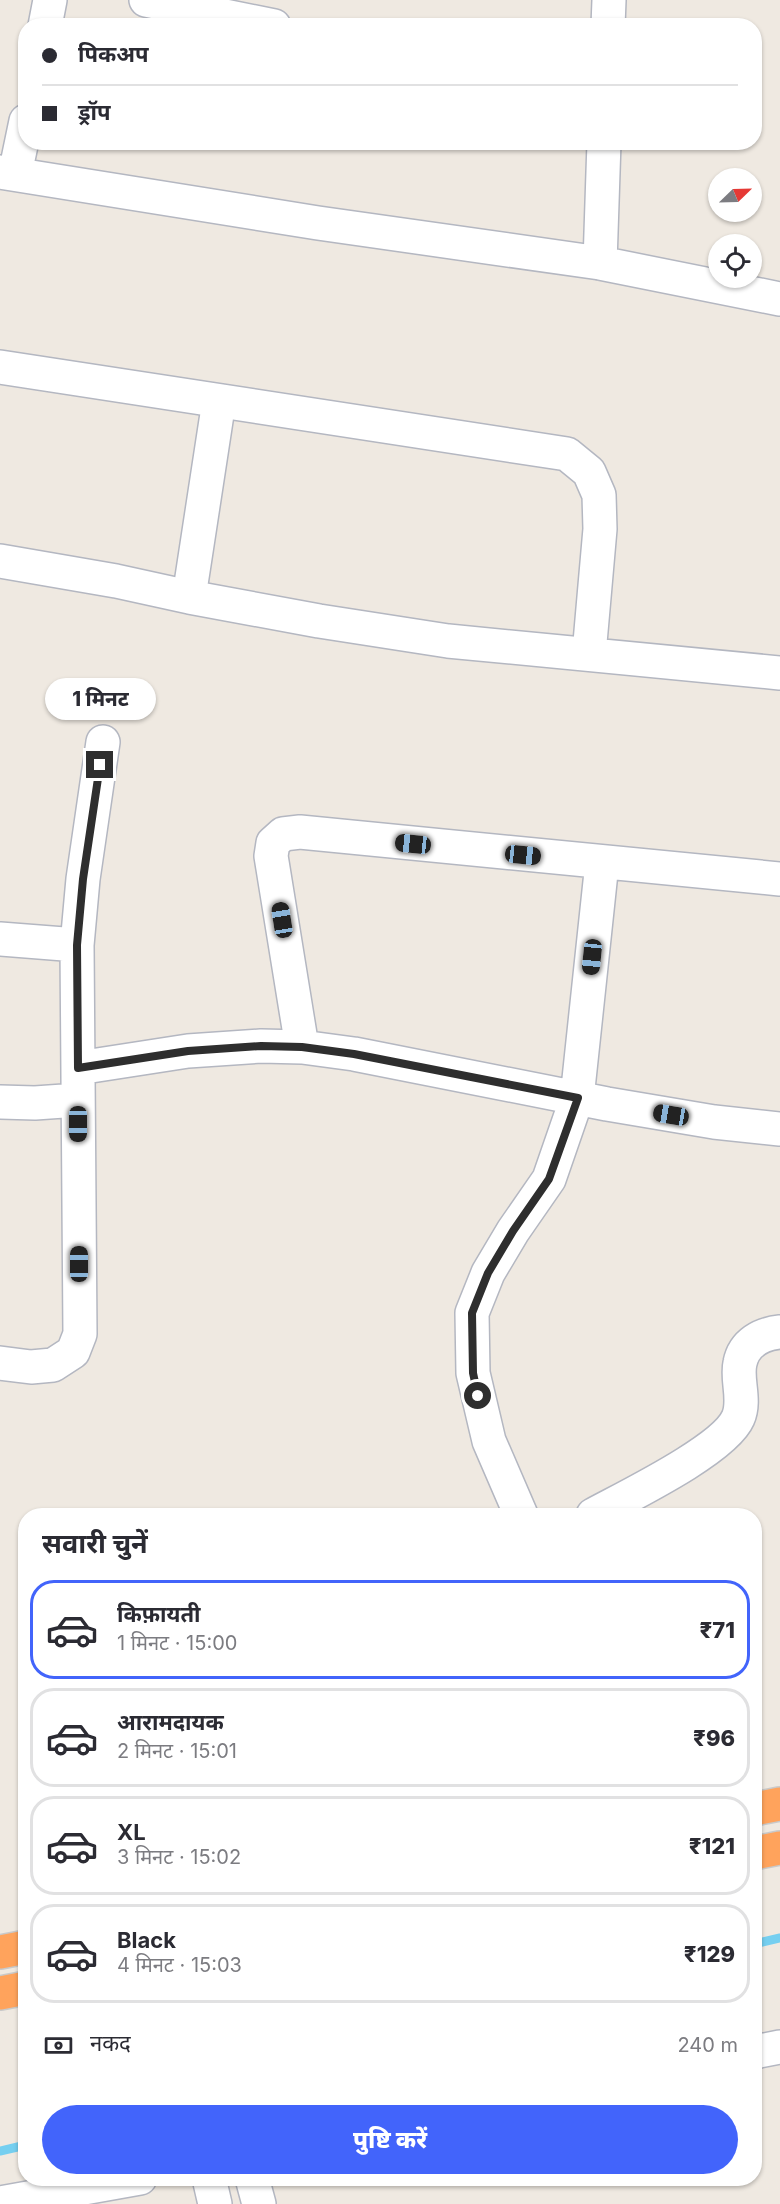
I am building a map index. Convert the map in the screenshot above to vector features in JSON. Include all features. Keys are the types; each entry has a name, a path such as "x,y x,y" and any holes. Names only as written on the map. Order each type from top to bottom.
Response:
{"highway":[{"path":"762,1807 780,1804"},
{"path":"762,1851 780,1848"},
{"path":"0,1952 18,1949"},
{"path":"0,1993 18,1990"}],"street":[{"path":"47,18 50,0"},
{"path":"146,0 235,18"},
{"path":"608,18 609,0"},
{"path":"18,143 7,173 318,223 600,263 780,299"},
{"path":"600,263 604,150"},
{"path":"0,367 567,454 589,472 599,495 600,529 589,654"},
{"path":"189,597 219,401"},
{"path":"0,561 319,621 448,641 780,673"},
{"path":"0,1363 31,1367 53,1365 73,1352 80,1334 77,945 83,879 103,742"},
{"path":"302,1047 272,856 273,843 283,834 300,832 780,879"},
{"path":"518,1508 489,1441 473,1373 472,1313 488,1273 513,1231 549,1179 578,1098 602,863"},
{"path":"0,939 77,945"},
{"path":"0,1102 35,1103 78,1084 188,1051 261,1046 302,1047 354,1054 703,1120 780,1129"},
{"path":"606,1508 701,1455 722,1439 738,1419 742,1394 740,1364 750,1343 769,1333 780,1332"},
{"path":"762,2050 780,2047"},
{"path":"0,2203 95,2186"},
{"path":"211,2186 215,2204"},
{"path":"254,2186 259,2204"}],"waterway":[{"path":"762,1942 780,1938"},
{"path":"0,2151 18,2147"}],"route":[{"path":"100,765 83,879 77,945 78,1068 188,1051 261,1046 302,1047 354,1054 578,1098 549,1179 513,1231 488,1273 472,1313 473,1373 478,1396"}]}
